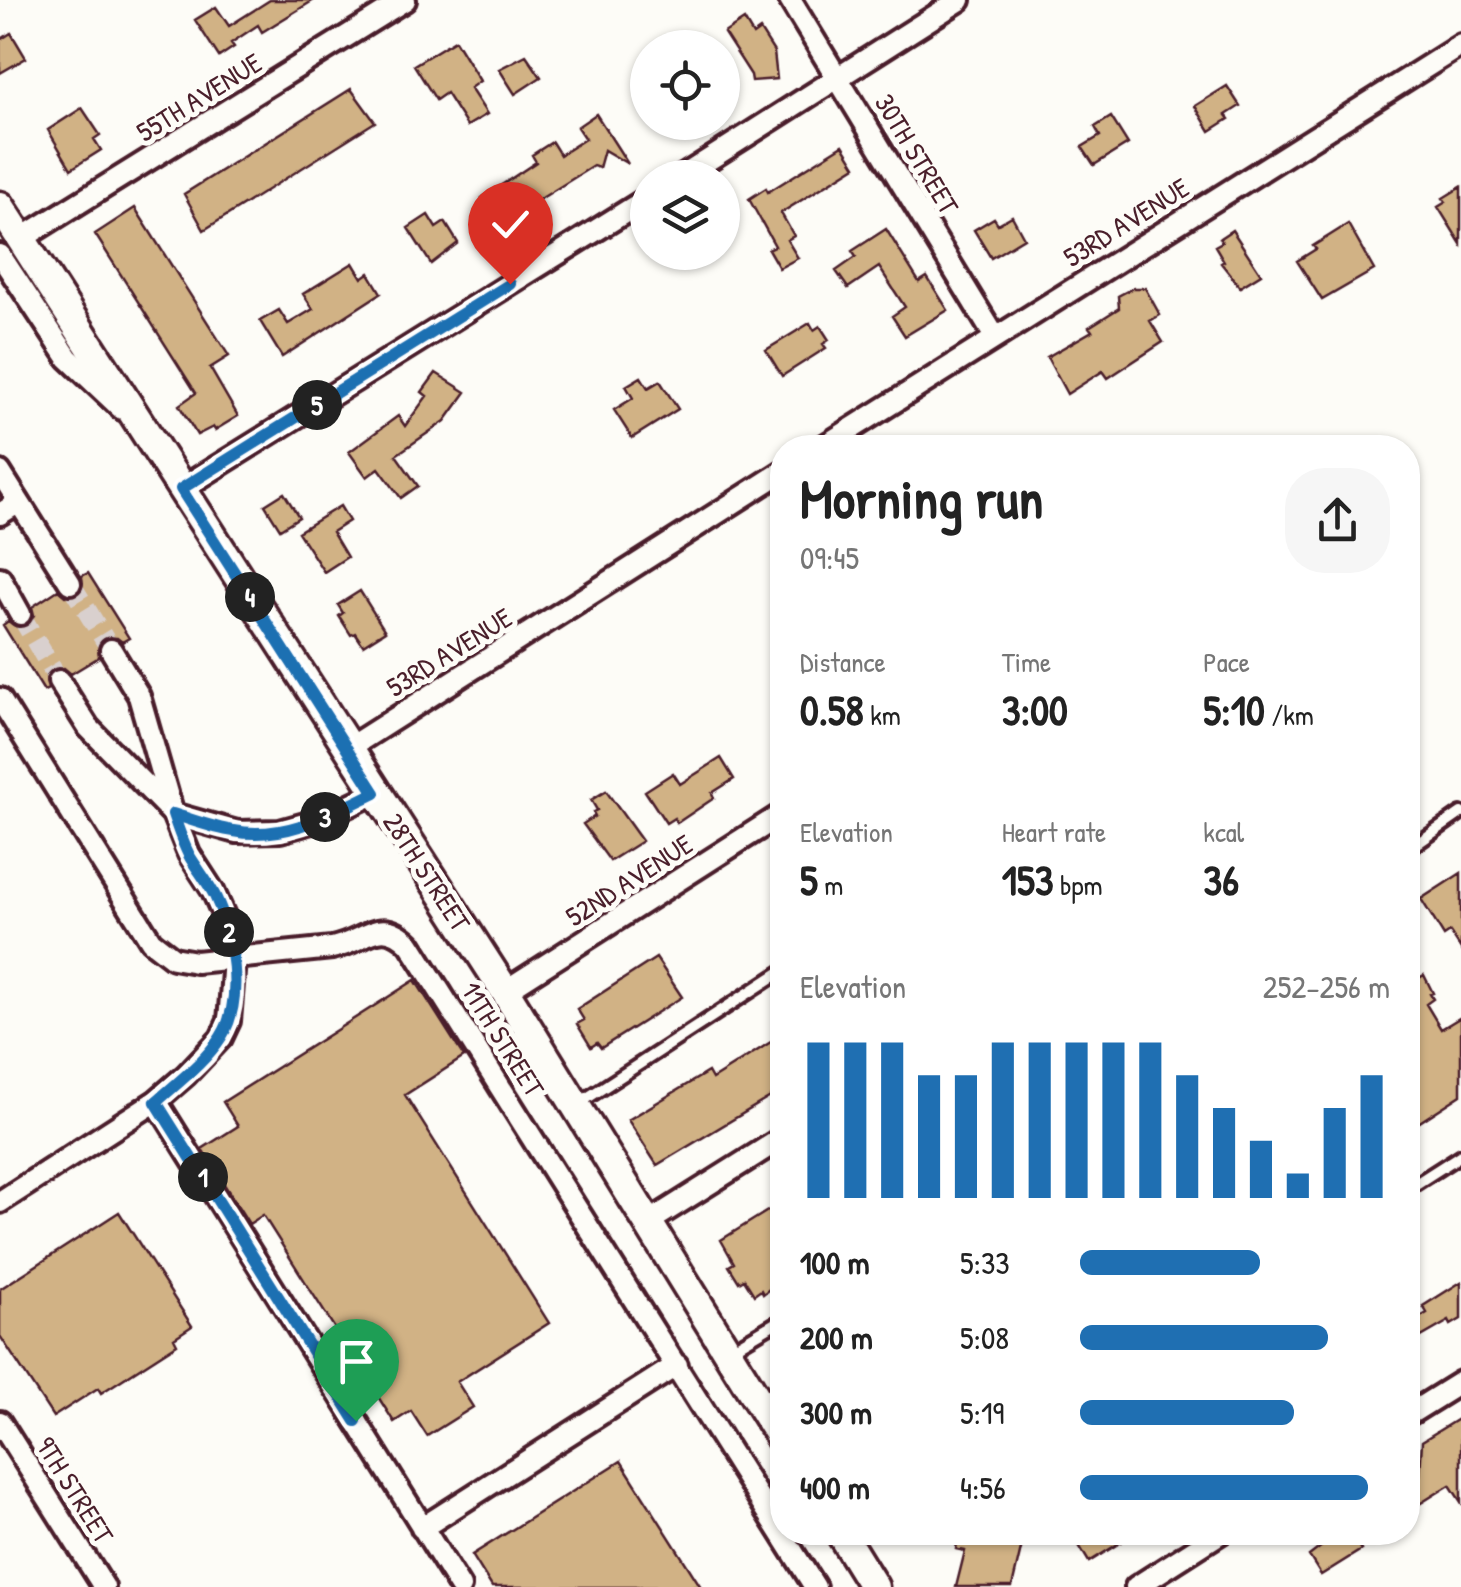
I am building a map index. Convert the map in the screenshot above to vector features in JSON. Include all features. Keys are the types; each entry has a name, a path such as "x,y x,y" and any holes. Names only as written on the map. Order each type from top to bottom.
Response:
{"main road":[{"name":"28TH STREET","path":"0,206 10,247 181,489 505,991 770,1421"},
{"path":"848,1545 874,1587"}],"street":[{"name":"55TH AVENUE","path":"10,247 405,0"},
{"name":"30TH STREET","path":"790,0 995,336"},
{"path":"709,160 960,0"},
{"name":"53RD AVENUE","path":"841,435 1461,45"},
{"path":"181,489 630,209"},
{"path":"0,472 70,584"},
{"name":"53RD AVENUE","path":"347,749 770,480"},
{"path":"0,514 18,502"},
{"path":"0,578 20,614"},
{"path":"0,1202 156,1102 221,1038 229,1021 234,960 228,926 213,891 188,854 140,696 111,650"},
{"path":"59,682 88,727 173,814 237,832 280,831 316,821 375,793"},
{"name":"11TH STREET","path":"0,699 151,941 173,958 196,962 234,960 332,948 386,929 398,932 410,944 770,1515"},
{"name":"52ND AVENUE","path":"505,991 770,822"},
{"path":"156,1102 460,1587"},
{"path":"647,1223 770,1146"},
{"path":"422,1528 677,1365"},
{"path":"1420,1408 1461,1382"},
{"name":"9TH STREET","path":"0,1422 104,1587"},
{"name":"11TH STREET","path":"789,1545 815,1587"},
{"path":"1136,1587 1202,1545"}],"lane":[{"path":"1420,842 1461,814"},
{"path":"575,1106 770,979"},
{"path":"1420,1181 1461,1155"},
{"path":"727,1352 770,1326"}],"building":[{"path":"270,0 314,0 262,32 258,25 231,43 234,47 219,57 195,20 216,7 229,26"},
{"path":"744,20 753,35 760,30 774,52 777,79 752,81 740,58 740,30 729,30"},
{"path":"11,33 26,58 0,73 0,40"},
{"path":"455,40 480,81 470,88 487,114 467,126 446,93 436,100 414,65"},
{"path":"526,55 541,77 515,94 499,69"},
{"path":"1227,86 1240,106 1210,131 1195,106"},
{"path":"351,89 375,122 204,230 184,194"},
{"path":"82,108 100,135 94,139 101,150 71,169 48,130"},
{"path":"596,114 628,164 604,150 599,168 593,166 513,216 511,213 496,221 482,198 536,162 532,155 552,142 560,155 585,139 577,127"},
{"path":"1111,117 1128,144 1094,165 1082,147 1100,136 1095,127"},
{"path":"843,145 856,166 781,213 794,236 787,240 798,258 779,268 768,249 775,246 749,199 766,188 768,192"},
{"path":"1461,187 1461,244 1438,207 1446,202 1443,198"},
{"path":"135,208 229,356 210,368 238,416 215,430 213,427 197,435 179,405 196,393 95,234"},
{"path":"428,215 436,228 445,222 458,243 431,264 408,228"},
{"path":"1012,216 1024,238 991,258 974,230 994,218 998,224"},
{"path":"1348,224 1374,270 1322,300 1297,261"},
{"path":"886,229 919,282 927,277 948,310 905,336 892,316 905,307 879,267 848,288 836,271 856,257 852,251"},
{"path":"1232,230 1261,274 1240,287 1221,263 1224,261 1215,246"},
{"path":"353,263 362,278 369,273 381,293 282,357 260,321 279,310 288,324 313,309 303,294"},
{"path":"1133,288 1145,288 1160,315 1150,321 1163,342 1108,378 1103,371 1067,394 1047,357 1092,331 1089,327 1119,308 1118,296"},
{"path":"810,323 814,330 820,326 829,340 823,344 826,348 782,376 766,350"},
{"path":"436,373 466,392 445,421 396,455 418,486 401,498 379,468 367,477 349,452 398,416 405,426 427,396 422,392"},
{"path":"641,377 648,388 660,381 678,409 632,438 614,410 633,398 626,386"},
{"path":"284,493 299,517 280,529 265,505"},
{"path":"340,506 349,521 332,532 347,557 324,572 298,532"},
{"path":"88,573 129,638 122,642 105,638 99,644 99,657 71,674 64,668 53,669 46,676 48,689 44,691 3,625 8,621 19,628 27,625 34,615 32,607 58,590 65,596 76,595 82,588 82,576"},
{"path":"360,591 385,631 363,645 339,616 343,613 338,605"},
{"path":"721,758 734,779 677,823 674,818 666,823 645,791 673,773 680,784"},
{"path":"606,791 642,841 610,861 583,824 597,810 591,800"},
{"path":"1461,873 1461,949 1450,932 1444,936 1421,899"},
{"path":"656,958 682,997 601,1048 597,1043 591,1047 577,1024 584,1020 577,1009"},
{"path":"1424,975 1433,993 1433,999 1426,1004 1441,1029 1461,1017 1461,1095 1420,1122 1420,977"},
{"path":"415,980 464,1057 405,1095 549,1323 457,1382 473,1407 427,1436 411,1411 394,1422 263,1215 249,1224 202,1149 238,1126 223,1102"},
{"path":"770,1043 770,1097 657,1165 628,1120 708,1072 712,1079"},
{"path":"770,1209 770,1288 754,1295 744,1279 739,1282 721,1240"},
{"path":"119,1212 192,1326 174,1338 177,1344 101,1393 98,1388 53,1417 0,1336 0,1289"},
{"path":"1461,1282 1461,1319 1451,1325 1449,1321 1421,1337 1420,1317 1427,1313 1423,1306"},
{"path":"1461,1417 1461,1502 1450,1485 1420,1504 1422,1441"},
{"path":"621,1461 701,1587 492,1587 472,1555"},
{"path":"957,1545 1022,1545 1012,1587 956,1587 965,1551 956,1549"},
{"path":"1079,1545 1116,1545 1089,1562"},
{"path":"1323,1545 1358,1545 1361,1550 1321,1575 1309,1556"}],"tunnel":[{"path":"70,583 111,650"},
{"path":"20,614 59,681"}],"route":[{"path":"356,1421 156,1102 221,1038 229,1021 232,998 234,960 228,926 213,891 188,854 173,814 237,832 280,831 316,821 375,793 181,489 510,284"}]}
